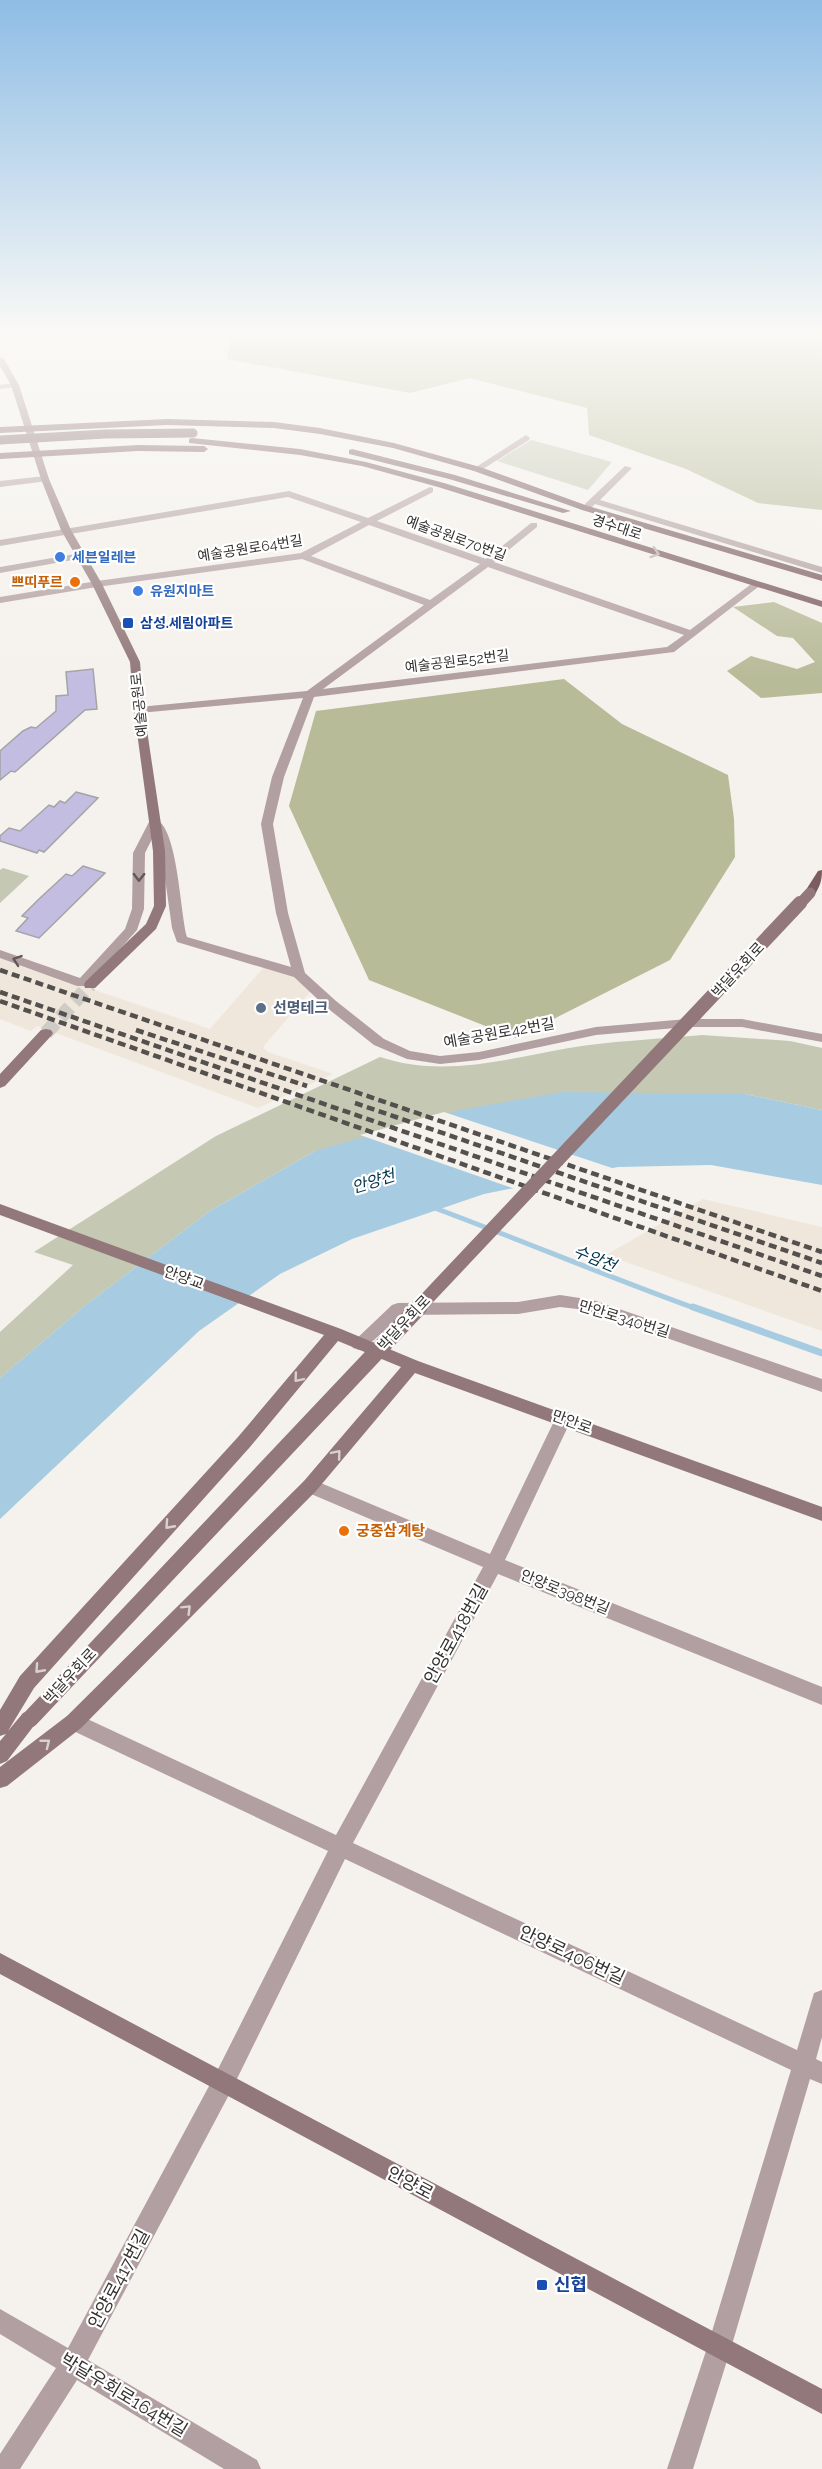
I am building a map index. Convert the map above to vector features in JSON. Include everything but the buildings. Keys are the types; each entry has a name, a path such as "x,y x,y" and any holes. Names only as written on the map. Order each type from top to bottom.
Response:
{"main road":[{"path":"0,456 134,448"},
{"path":"144,448 263,453 356,468 534,525 599,535"},
{"name":"경수대로","path":"273,448 363,464 441,485 822,604"},
{"name":"경수대로","path":"327,448 378,457 822,586"},
{"path":"402,448 477,469 822,578"},
{"path":"591,506 618,526"},
{"path":"800,598 822,612"},
{"path":"816,889 822,874"}],"street":[{"name":"예술공원로","path":"35,448 67,531 97,584 135,662 139,710 159,850 160,906 152,926 90,985"},
{"path":"477,469 510,448"},
{"path":"628,468 591,506 822,570"},
{"path":"0,484 45,479"},
{"name":"예술공원로64번길","path":"0,600 97,584 303,556 430,490"},
{"name":"예술공원로70번길","path":"0,543 289,494 691,634"},
{"path":"300,974 282,913 267,824 278,777 310,694 486,564 534,525"},
{"path":"0,570 81,556"},
{"path":"303,556 431,604"},
{"name":"예술공원로52번길","path":"139,710 310,694 670,650 757,584"},
{"path":"0,954 81,983 131,930 138,909 139,853 154,822"},
{"name":"예술공원로42번길","path":"154,822 166,843 178,928 182,939 300,974 331,1004 379,1042 407,1055 440,1060 479,1056 596,1031 687,1023 742,1023 822,1038"},
{"name":"박달우회로","path":"0,1755 30,1719 816,889"},
{"path":"0,1083 46,1033"},
{"name":"안양교","path":"0,1209 45,1228 329,1331"},
{"name":"만안로340번길","path":"359,1344 398,1309 518,1308 560,1301 586,1304 822,1386"},
{"path":"0,1727 27,1682 244,1442 329,1331"},
{"name":"만안로","path":"329,1331 412,1365 564,1418 822,1514"},
{"path":"0,1779 74,1722 310,1486 412,1365"},
{"name":"안양로418번길","path":"223,2083 341,1846 494,1564 564,1418"},
{"name":"안양로398번길","path":"310,1486 494,1564 822,1696"},
{"path":"74,1722 341,1846"},
{"name":"안양로406번길","path":"341,1846 812,2068"},
{"name":"안양로","path":"0,1963 822,2402"},
{"path":"680,2469 812,2068 822,2001"},
{"name":"안양로417번길","path":"4,2469 73,2364 223,2083"},
{"name":"박달우회로164번길","path":"0,2321 248,2469"}],"shaded area":[{"path":"0,958 210,1029 265,966 301,977 312,990 263,1047 268,1052 333,1074 258,1108 37,1026 31,1031 0,1019"},
{"path":"703,1199 822,1227 822,1331 606,1255"}],"green space":[{"path":"518,448 561,448 612,462 588,490 497,461"},
{"path":"627,448 822,448 822,510 758,503 686,469"},
{"path":"774,602 822,623 822,693 761,698 727,671 751,656 797,669 815,662 793,638 777,636 733,607"},
{"path":"564,679 622,724 728,775 734,819 735,857 670,960 516,1038 369,980 289,806 316,711"},
{"path":"3,868 29,876 0,903 0,870"},
{"path":"702,1035 790,1041 822,1048 822,1110 745,1094 315,1151 210,1211 87,1304 0,1378 0,1332 73,1265 34,1252 216,1136 380,1057 403,1063 451,1066 498,1061 569,1048"}],"water":[{"name":"안양천","path":"563,1092 745,1094 822,1110 822,1185 711,1165 618,1167 484,1194 352,1239 280,1274 199,1331 0,1519 0,1378 87,1304 210,1211 315,1151 460,1110"}],"pier":[{"path":"444,1112 618,1170 518,1190 360,1135"}],"waterway":[{"name":"수암천","path":"432,1207 697,1309"},
{"name":"수암천","path":"693,1307 822,1353"}],"tunnel":[{"path":"46,1033 90,985"}],"railway":[{"path":"0,970 822,1252"},
{"path":"0,992 822,1276"},
{"path":"0,1001 822,1291"},
{"path":"136,1030 307,1086"},
{"path":"355,1103 822,1263"}],"place":[{"name":"세븐일레븐","path":"60,557"},
{"name":"쁘띠푸르","path":"75,582"},
{"name":"유원지마트","path":"138,591"},
{"name":"삼성.세림아파트","path":"128,623"},
{"name":"선명테크","path":"261,1008"},
{"name":"궁중삼계탕","path":"344,1531"},
{"name":"신협","path":"542,2285"}]}
